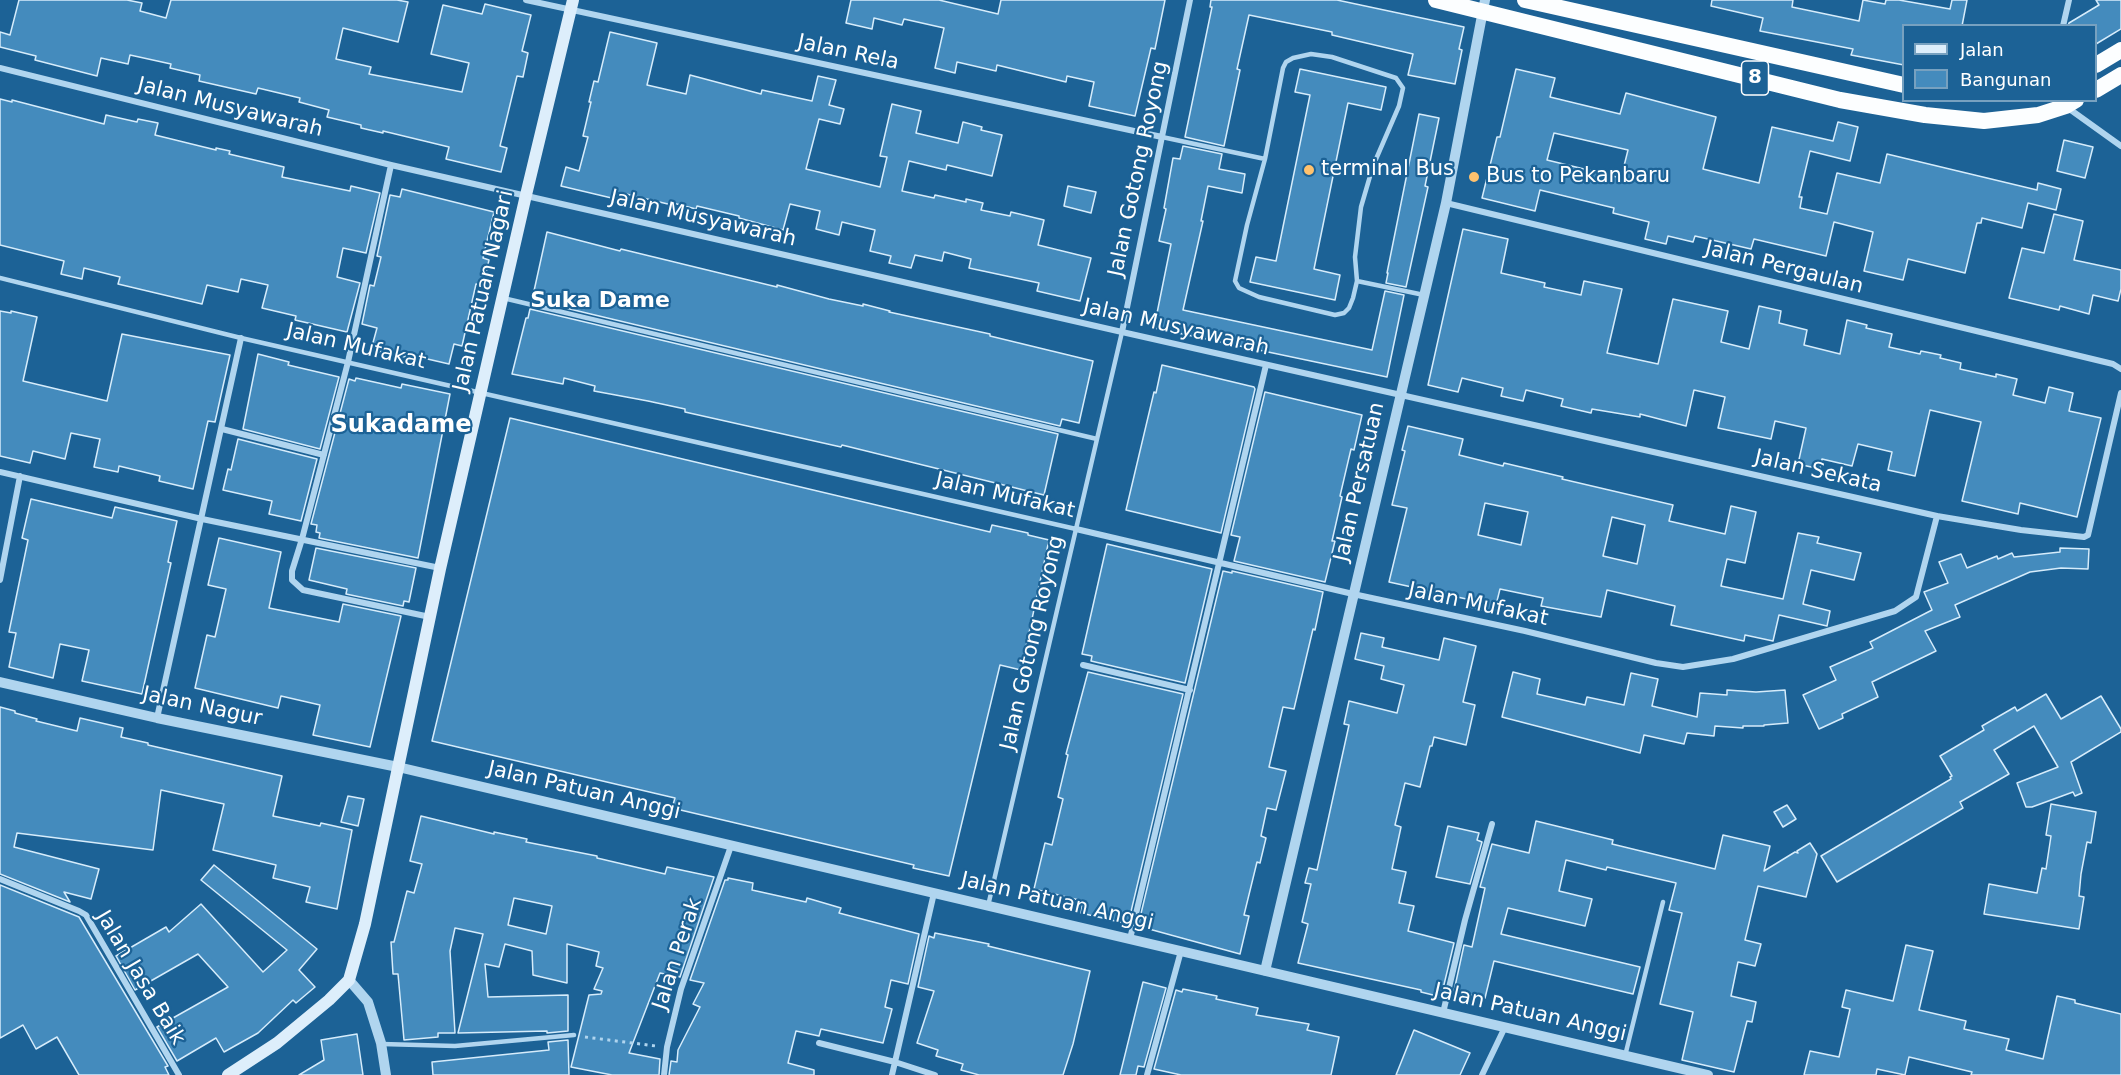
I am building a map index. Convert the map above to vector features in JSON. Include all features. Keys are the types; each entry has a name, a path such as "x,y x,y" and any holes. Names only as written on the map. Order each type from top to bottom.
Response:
{"highway":[{"name":"8","path":"1437,0 1485,5 1840,100 1924,115 1984,122 2038,115 2068,102"},
{"name":"8","path":"1525,0 1902,85"},
{"path":"2097,64 2121,50"},
{"path":"2097,89 2121,75"}],"main road":[{"name":"Jalan Patuan Nagari","path":"349,980 365,924 440,568 572,6"},
{"path":"228,1075 278,1043 349,980"}],"street":[{"name":"Jalan Rela","path":"526,0 572,6 1162,137"},
{"name":"Jalan Gotong Royong","path":"1122,332 1190,0"},
{"path":"2063,24 2069,0"},
{"name":"Jalan Persatuan","path":"1265,971 1446,203 1485,5"},
{"name":"Jalan Musyawarah","path":"0,68 391,165 1400,395"},
{"path":"2068,102 2121,146"},
{"path":"391,165 348,362 302,538 291,571 292,580 303,590 430,617"},
{"name":"Jalan Pergaulan","path":"1446,203 2113,364 2121,369"},
{"path":"157,718 241,338"},
{"path":"1130,939 1266,365"},
{"name":"Jalan Sekata","path":"1400,395 1937,516 2021,530 2084,537 2088,535 2121,393"},
{"path":"222,429 324,455"},
{"path":"0,472 202,519 440,568"},
{"path":"0,580 20,476"},
{"name":"Jalan Mufakat","path":"1076,529 1353,594 1683,667 1733,659 1896,611 1916,597 1937,516"},
{"path":"1083,665 1190,690"},
{"name":"Jalan Nagur","path":"0,682 157,718 398,767"},
{"name":"Jalan Patuan Anggi","path":"398,767 1708,1075"},
{"path":"1443,1013 1465,920 1492,824"},
{"name":"Jalan Perak","path":"664,1075 667,1047 681,989 731,846"},
{"name":"Jalan Jasa Baik","path":"0,879 79,910 86,915 178,1075"},
{"path":"892,1075 934,893"},
{"path":"1147,1075 1181,951"},
{"path":"349,980 368,1002 381,1043 386,1075"},
{"path":"1482,1075 1505,1027"},
{"path":"819,1043 895,1062 935,1075"}],"lane":[{"path":"1311,54 1332,57 1396,78 1401,82 1402,98 1373,166 1361,207 1355,257 1357,281 1349,308 1344,313 1335,315 1258,297 1239,288 1235,281 1265,159 1283,68 1286,62 1293,58 1311,54"},
{"path":"1162,137 1265,159"},
{"name":"Jalan Mufakat","path":"0,278 241,338 1076,529"},
{"path":"1357,281 1424,295"},
{"path":"503,298 1097,440"},
{"name":"Jalan Gotong Royong","path":"988,906 1122,332"},
{"path":"1625,1056 1663,902"},
{"path":"381,1043 455,1046 574,1035"}],"path":[{"path":"574,1035 667,1047"}],"building":[{"path":"19,0 127,0 142,3 140,11 166,18 171,0 397,0 408,2 398,42 343,28 336,59 371,67 369,74 462,92 469,63 431,54 443,5 482,14 485,4 531,15 522,51 528,53 523,77 517,76 500,146 507,148 501,172 446,159 449,147 361,128 361,125 327,117 329,110 299,102 300,98 258,88 256,94 199,81 200,75 170,68 171,64 130,55 128,64 101,58 97,76 35,60 36,56 0,47 0,32 10,35"},
{"path":"851,0 939,0 998,14 1001,0 1165,0 1155,49 1151,48 1135,116 1089,106 1094,82 1067,76 1066,82 997,65 996,71 957,62 955,73 935,68 944,28 904,19 902,25 874,18 872,29 846,23"},
{"path":"1211,0 1337,0 1464,27 1455,84 1408,75 1413,54 1332,35 1332,32 1249,15 1224,146 1185,137 1212,7 1210,7"},
{"path":"1712,0 1793,0 1792,7 1859,21 1863,0 1885,4 1886,0 1899,0 1950,9 1952,0 1967,0 1962,24 1902,24 1902,65 1851,55 1853,49 1760,31 1763,18 1711,6"},
{"path":"2096,0 2121,0 2121,29 2097,43 2097,24 2069,24 2099,5"},
{"path":"610,32 657,43 647,85 686,94 690,75 761,94 762,90 812,101 818,76 836,80 829,105 844,109 840,124 819,119 806,169 880,187 887,157 880,156 892,104 921,111 916,133 958,143 963,122 982,127 981,130 1002,135 992,176 947,165 946,170 909,161 902,191 966,202 966,199 983,203 981,210 1010,216 1011,212 1044,220 1038,245 1091,258 1080,301 1037,291 1039,283 969,268 971,259 944,252 942,261 915,255 911,268 889,263 891,256 870,251 875,230 842,222 839,235 816,229 820,211 790,204 783,230 697,206 696,209 673,203 672,205 622,193 620,200 561,186 566,167 579,171 588,137 583,136 591,102 589,102 594,81 598,82"},
{"path":"1300,69 1386,87 1381,110 1348,103 1314,269 1340,275 1335,300 1250,282 1256,257 1276,261 1310,95 1295,92"},
{"path":"1516,69 1555,78 1550,97 1620,114 1626,93 1716,117 1703,169 1759,183 1772,127 1833,141 1838,122 1858,127 1850,161 1810,151 1799,197 1802,197 1800,208 1827,214 1837,173 1880,183 1887,154 2037,190 2038,183 2061,189 2056,210 2028,203 2022,228 1982,218 1981,223 1977,223 1965,273 1908,259 1903,280 1864,271 1873,232 1834,222 1826,256 1754,239 1751,249 1695,236 1693,242 1668,236 1666,244 1645,239 1649,222 1613,213 1614,208 1540,190 1535,211 1482,198 1497,137 1500,137","holes":["1554,133 1628,150 1621,178 1547,160"]},
{"path":"0,99 12,102 12,100 104,124 106,115 137,122 138,119 158,123 155,135 216,150 216,148 230,151 229,154 284,167 282,177 350,191 351,186 380,193 366,253 343,248 337,277 360,283 347,332 295,320 296,316 262,308 268,285 241,279 238,292 207,285 202,304 118,284 120,277 84,268 82,279 61,274 64,261 0,245"},
{"path":"1419,114 1439,118 1425,186 1428,187 1406,287 1386,283"},
{"path":"2064,140 2093,147 2085,178 2057,171"},
{"path":"1183,146 1222,154 1219,169 1245,174 1242,193 1208,186 1201,221 1203,221 1183,310 1372,350 1385,291 1404,295 1387,377 1154,328 1171,244 1159,241 1166,209 1164,208 1173,158 1180,159"},
{"path":"1068,186 1096,192 1091,213 1064,206"},
{"path":"402,189 494,212 483,258 489,260 483,285 476,284 462,346 454,344 449,364 406,354 405,357 371,350 377,328 362,324 370,285 374,286 381,257 377,256 390,195 400,197"},
{"path":"2054,214 2083,221 2074,260 2121,270 2121,289 2118,301 2093,295 2089,314 2060,306 2059,310 2009,298 2022,248 2044,253"},
{"path":"1463,229 1508,239 1501,273 1545,283 1544,287 1581,295 1584,281 1622,289 1607,353 1658,364 1673,299 1728,311 1721,342 1749,349 1759,306 1781,311 1779,323 1807,330 1804,345 1840,354 1847,320 1867,325 1866,328 1892,334 1889,347 1920,354 1921,351 1941,355 1940,358 1961,363 1960,369 2017,379 2013,395 2045,403 2049,387 2073,393 2069,411 2101,418 2077,517 2020,503 2018,514 1962,501 1981,422 1930,410 1915,476 1888,470 1892,452 1858,444 1852,466 1822,459 1820,469 1798,464 1806,428 1775,421 1771,439 1718,428 1725,397 1694,390 1686,426 1640,414 1640,417 1592,409 1591,413 1561,406 1563,399 1526,390 1523,401 1501,396 1503,388 1462,378 1458,392 1428,385"},
{"path":"547,232 620,251 621,249 829,299 863,306 863,304 889,312 990,334 990,336 1093,361 1079,423 1062,419 1060,426 532,300"},
{"path":"530,309 1058,434 1044,495 842,445 841,447 685,412 685,409 594,391 595,386 564,378 563,384 512,374"},
{"path":"0,311 37,317 23,381 107,401 122,334 230,355 215,422 208,421 193,489 159,481 160,476 119,466 118,472 94,467 100,439 71,433 65,459 33,451 30,463 0,456"},
{"path":"258,354 289,362 288,365 339,377 320,449 243,429"},
{"path":"1162,365 1255,389 1221,533 1126,510"},
{"path":"356,378 401,388 402,384 450,394 418,558 319,538 320,533 316,532 317,525 311,524 349,379 355,381"},
{"path":"1265,392 1362,415 1340,496 1342,497 1332,541 1335,541 1325,582 1234,561 1240,537 1231,535"},
{"path":"510,418 990,532 992,525 1049,540 1021,670 1000,665 949,876 913,868 914,865 672,808 675,798 432,741"},
{"path":"1408,426 1463,439 1459,455 1503,466 1504,463 1673,505 1669,521 1725,534 1731,506 1756,512 1745,563 1727,559 1721,586 1783,599 1798,533 1819,537 1817,543 1861,553 1854,580 1811,570 1803,604 1830,611 1827,626 1779,615 1773,641 1745,635 1744,641 1671,625 1675,606 1607,590 1601,617 1541,606 1543,598 1500,589 1494,613 1470,607 1471,600 1389,582 1407,508 1392,505 1405,451 1402,450","holes":["1485,503 1528,512 1521,545 1478,535","1612,517 1645,525 1637,564 1603,556"]},
{"path":"238,439 317,459 301,521 269,514 272,501 223,490 228,469 231,470"},
{"path":"31,499 112,518 115,507 177,521 168,562 171,563 142,694 82,681 89,650 60,644 53,678 9,667 16,633 9,632 28,540 22,538"},
{"path":"219,538 281,552 269,608 339,622 343,604 401,616 370,747 313,735 320,705 281,696 278,708 195,688 207,635 215,637 226,589 208,585"},
{"path":"1107,544 1212,569 1185,683 1091,661 1092,656 1082,654"},
{"path":"316,548 416,568 409,602 404,601 403,606 346,594 347,589 309,580"},
{"path":"2060,548 2089,549 2088,569 2061,568 2030,572 1955,605 1960,617 1925,631 1936,651 1872,682 1878,697 1842,714 1843,718 1819,729 1803,695 1836,680 1830,667 1873,648 1870,642 1932,610 1924,592 1948,583 1939,562 1961,554 1967,568 1997,556 1998,559 2012,553 2014,557 2060,552"},
{"path":"1223,571 1232,573 1232,571 1323,592 1294,709 1283,707 1269,767 1286,771 1276,810 1267,808 1261,836 1266,838 1260,863 1257,862 1244,915 1249,916 1240,954 1138,926"},
{"path":"1361,633 1384,638 1382,647 1439,660 1444,638 1476,646 1463,702 1475,705 1466,745 1434,737 1420,787 1405,783 1395,825 1401,827 1392,869 1406,872 1399,903 1414,906 1408,931 1454,943 1441,997 1421,992 1421,990 1298,963 1308,924 1302,922 1311,884 1305,883 1309,868 1317,870 1349,725 1344,724 1349,701 1397,713 1404,685 1381,679 1384,666 1355,659"},
{"path":"1088,672 1183,694 1128,924 1081,913 1083,901 1034,889 1045,843 1052,845 1063,799 1058,797 1068,755 1066,754"},
{"path":"1513,672 1540,679 1537,694 1585,705 1587,697 1624,705 1631,673 1658,679 1652,706 1697,717 1700,693 1727,695 1727,690 1756,692 1785,690 1788,723 1743,726 1743,728 1715,726 1714,736 1687,733 1684,744 1644,735 1640,753 1502,717"},
{"path":"2046,694 2061,719 2101,696 2121,729 2121,732 2071,762 2082,793 2075,796 2073,792 2032,807 2026,807 2017,783 2058,767 2034,726 1994,750 2009,774 1960,802 1963,808 1837,882 1821,856 1951,779 1952,776 1940,756 1984,730 1982,726 2015,707 2017,711"},
{"path":"0,707 37,719 36,721 77,731 80,718 123,728 121,737 282,776 273,816 352,830 337,909 306,902 310,887 273,878 276,865 213,850 224,804 161,790 153,850 17,833 14,847 99,869 91,899 64,892 70,902 0,874"},
{"path":"348,796 364,799 358,826 341,822"},
{"path":"2051,804 2096,812 2091,843 2087,842 2081,874 2079,896 2084,897 2079,929 1984,914 1989,884 2037,893 2042,868 2046,869 2051,836 2046,835"},
{"path":"1787,805 1796,819 1783,827 1774,812"},
{"path":"421,816 494,834 494,832 527,839 526,842 597,856 597,858 665,874 667,867 714,877 680,977 660,973 629,1053 660,1059 659,1075 612,1075 571,1067 589,995 601,994 602,991 594,989 603,968 596,966 599,952 567,944 567,983 533,975 532,951 505,944 499,967 485,964 488,997 568,995 568,1031 458,1033 483,934 455,928 450,951 455,1033 438,1033 438,1037 404,1040 398,974 393,974 391,942 394,942 407,891 414,893 422,864 410,861","holes":["514,898 552,906 546,934 508,925"]},
{"path":"1536,821 1613,840 1612,844 1715,869 1723,835 1770,846 1764,871 1795,852 1798,853 1797,851 1810,843 1817,854 1806,897 1758,886 1745,940 1761,944 1755,966 1738,962 1731,996 1756,1002 1752,1022 1747,1021 1734,1072 1682,1060 1693,1012 1660,1004 1682,913 1669,910 1676,883 1566,860 1559,891 1592,899 1585,926 1508,908 1501,934 1640,967 1633,994 1494,961 1485,998 1454,991 1464,945 1472,947 1485,888 1480,887 1492,844 1529,853"},
{"path":"1448,826 1479,833 1477,840 1482,842 1470,884 1436,877"},
{"path":"214,865 317,949 299,970 315,987 296,1003 293,1000 258,1033 224,1052 216,1038 177,1061 157,1027 228,987 198,954 135,990 116,956 166,927 169,932 201,904 263,972 287,950 201,880"},
{"path":"728,878 753,883 752,890 806,902 807,898 841,908 839,913 919,934 908,984 891,980 885,1007 892,1009 883,1043 821,1029 819,1036 796,1031 788,1063 814,1070 814,1075 669,1075 671,1061 677,1062 678,1050 700,1007 693,1004 704,983 690,980 725,880"},
{"path":"0,885 79,917 168,1066 165,1067 169,1075 79,1075 57,1037 36,1049 23,1025 0,1038"},
{"path":"935,933 989,944 988,946 1090,971 1073,1044 1063,1075 979,1075 961,1070 963,1064 936,1056 938,1050 917,1043 934,991 918,987 929,936 934,938"},
{"path":"1906,945 1933,951 1919,1010 1966,1021 1964,1029 2009,1039 2006,1050 2043,1059 2057,996 2075,1000 2075,1003 2121,1014 2121,1075 1971,1075 1972,1072 1909,1057 1905,1075 1877,1069 1876,1075 1804,1075 1810,1051 1839,1057 1850,1009 1842,1007 1846,990 1893,1001"},
{"path":"1143,982 1166,988 1144,1067 1138,1066 1136,1075 1120,1075"},
{"path":"1183,989 1258,1008 1256,1015 1309,1024 1307,1030 1339,1037 1331,1075 1181,1075 1154,1069 1176,990 1182,992"},
{"path":"1414,1030 1470,1053 1460,1075 1396,1075"},
{"path":"357,1034 363,1075 299,1075 324,1060 321,1040"},
{"path":"568,1040 569,1075 433,1075 432,1062 549,1050 548,1042"}],"place":[{"name":"terminal Bus","path":"1309,170"},
{"name":"Bus to Pekanbaru","path":"1474,177"}],"district":[{"name":"Suka Dame","path":"600,301"},
{"name":"Sukadame","path":"401,426"}]}
